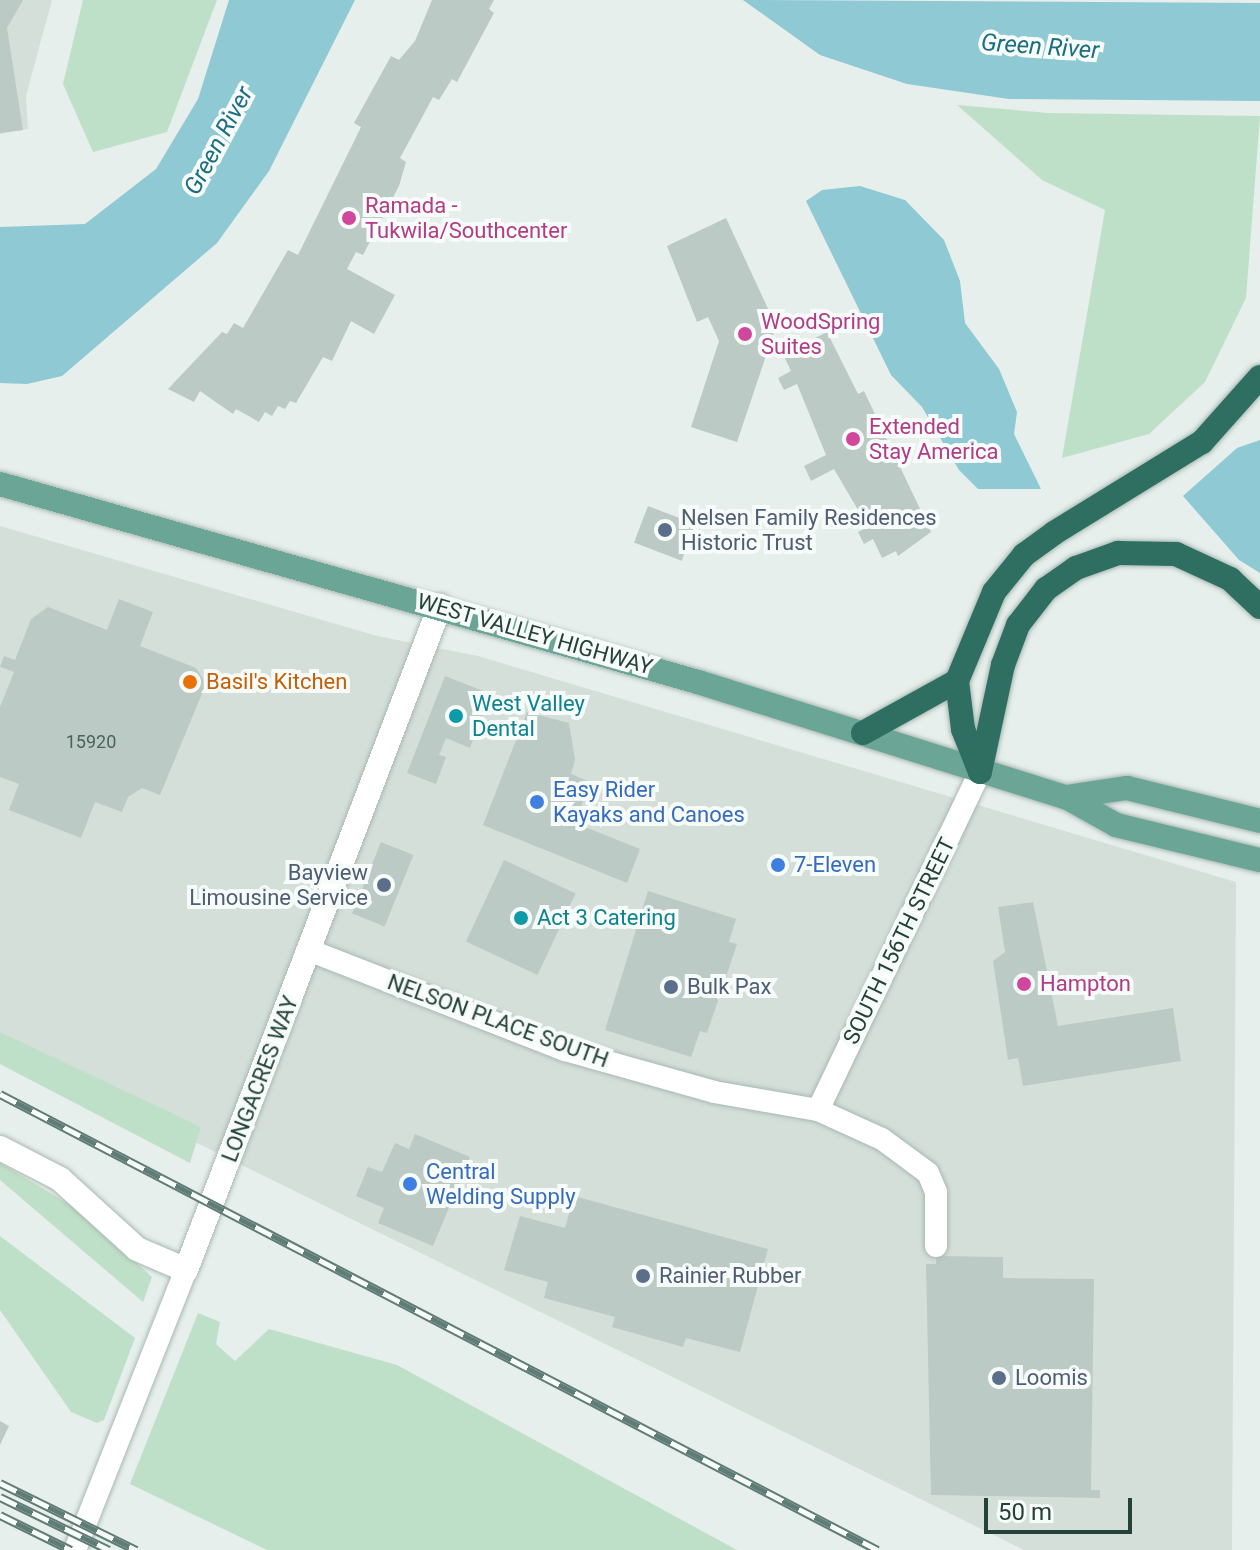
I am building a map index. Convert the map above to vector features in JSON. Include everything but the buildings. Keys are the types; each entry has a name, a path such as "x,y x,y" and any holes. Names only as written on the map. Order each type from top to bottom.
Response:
{"highway":[{"path":"980,772 963,729 957,681 981,616 1024,555 1202,442 1260,377"},
{"path":"980,772 1003,665 1018,625 1046,589 1076,568 1118,553 1176,554 1222,573 1260,607"},
{"path":"863,733 957,681"}],"main road":[{"name":"WEST VALLEY HIGHWAY","path":"0,484 440,606 1066,797 1116,825 1260,860"},
{"name":"WEST VALLEY HIGHWAY","path":"1066,797 1127,788 1260,821"}],"street":[{"name":"LONGACRES WAY","path":"75,1550 311,951 440,606"},
{"name":"SOUTH 156TH STREET","path":"818,1110 980,772"},
{"name":"NELSON PLACE SOUTH","path":"311,951 565,1050 714,1092 818,1110 882,1139 928,1173 936,1192 936,1246"},
{"path":"0,1148 60,1179 137,1249 186,1270"}],"shaded area":[{"path":"0,0 52,0 26,96 28,129 0,134"},
{"path":"0,526 377,636 478,656 1236,882 1232,1550 1024,1550 0,1046"}],"green space":[{"path":"83,0 217,0 167,132 93,152 63,84"},
{"path":"957,105 1048,113 1260,116 1246,298 1205,382 1149,434 1062,458 1105,210 1042,180"},
{"path":"0,1032 201,1127 190,1163 0,1064"},
{"path":"0,1163 77,1209 152,1277 143,1302 0,1180"},
{"path":"0,1236 135,1338 104,1420 97,1423 71,1412 0,1310"},
{"path":"198,1313 220,1322 216,1344 235,1361 269,1329 397,1365 737,1550 267,1550 130,1484"}],"water":[{"name":"Green River","path":"229,0 355,0 269,171 217,243 62,376 27,384 0,383 0,227 85,224 156,169 198,99"},
{"name":"Green River","path":"743,0 1260,3 1260,101 1009,99 907,84 820,55"},
{"path":"860,186 905,200 944,240 960,281 965,323 999,369 1017,412 1014,434 1041,489 978,489 959,470 922,407 891,375 806,201 822,190"},
{"path":"1260,440 1260,573 1239,560 1183,496 1237,448"}],"railway":[{"path":"0,1094 878,1550"},
{"path":"0,1483 136,1550"},
{"path":"0,1497 109,1550"},
{"path":"0,1515 71,1550"}],"place":[{"name":"Ramada - Tukwila/Southcenter","path":"349,218"},
{"name":"WoodSpring Suites","path":"745,334"},
{"name":"Extended Stay America","path":"853,439"},
{"name":"Nelsen Family Residences Historic Trust","path":"665,530"},
{"name":"Basil's Kitchen","path":"190,682"},
{"name":"West Valley Dental","path":"456,716"},
{"name":"Easy Rider Kayaks and Canoes","path":"537,802"},
{"name":"7-Eleven","path":"778,865"},
{"name":"Bayview Limousine Service","path":"384,885"},
{"name":"Act 3 Catering","path":"521,918"},
{"name":"Hampton","path":"1024,984"},
{"name":"Bulk Pax","path":"671,987"},
{"name":"Central Welding Supply","path":"410,1184"},
{"name":"Rainier Rubber","path":"643,1276"},
{"name":"Loomis","path":"999,1378"}]}
